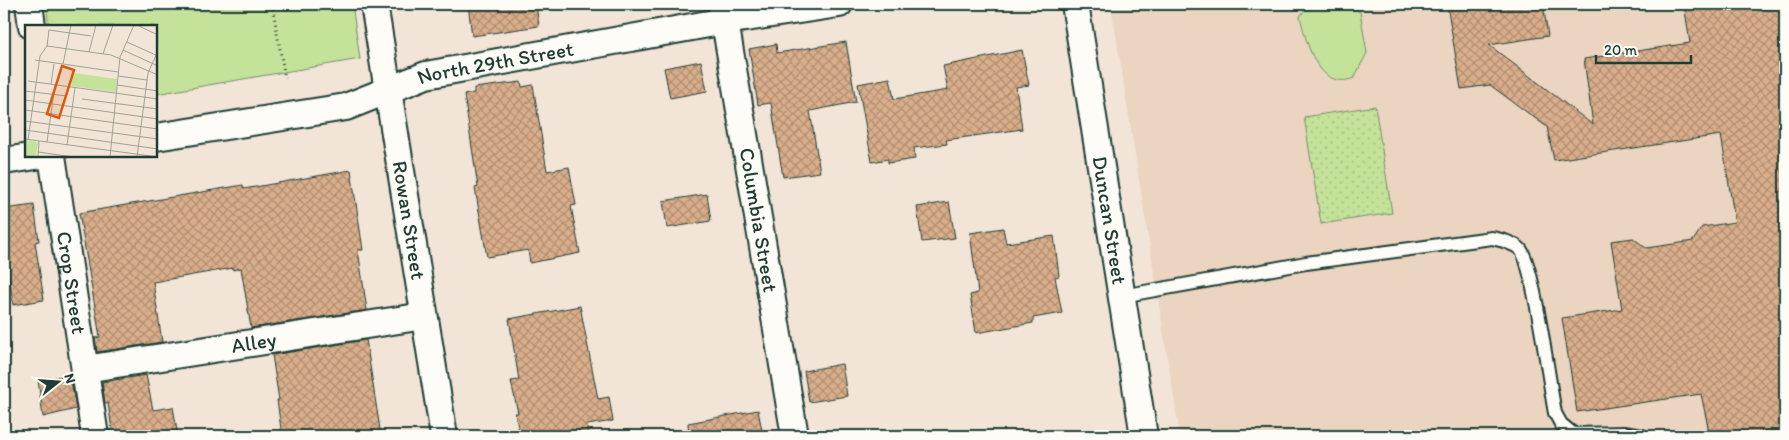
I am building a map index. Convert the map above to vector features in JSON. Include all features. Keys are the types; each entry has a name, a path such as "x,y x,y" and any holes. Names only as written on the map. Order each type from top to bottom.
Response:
{"street":[{"path":"29,4 32,25"},
{"name":"Rowan Street","path":"374,4 444,436"},
{"name":"North 29th Street","path":"158,137 346,108 426,75 723,12 839,4"},
{"name":"Duncan Street","path":"1075,4 1144,436"},
{"name":"Columbia Street","path":"723,12 795,436"},
{"path":"4,161 25,158"},
{"name":"Crop Street","path":"52,158 95,436"},
{"name":"Alley","path":"85,369 424,316"}],"lane":[{"path":"1122,296 1306,263 1492,238 1508,242 1521,250 1530,272 1555,413 1561,424 1573,434 1624,433 1642,436"}],"path":[{"path":"272,4 285,78"}],"shaded area":[{"path":"1111,4 1785,4 1785,436 1180,436"}],"green space":[{"path":"46,4 352,4 360,59 158,94 158,25 49,25"},
{"path":"1319,4 1345,4 1360,12 1367,53 1354,78 1342,80 1331,78 1316,62 1310,51 1300,16 1305,10"},
{"path":"1375,106 1392,213 1321,224 1304,117"}],"building":[{"path":"468,4 536,4 539,26 472,36"},
{"path":"1447,4 1543,4 1548,36 1489,45 1593,125 1584,59 1690,43 1684,4 1785,4 1785,436 1710,436 1701,394 1577,412 1562,318 1622,309 1611,241 1633,238 1646,248 1674,244 1693,241 1702,227 1735,222 1721,135 1554,160 1547,127 1490,85 1461,89"},
{"path":"846,42 856,102 810,111 820,172 783,177 771,103 758,105 749,49 776,44 777,53"},
{"path":"1022,50 1029,85 1016,87 1022,129 946,140 947,144 914,148 915,159 888,163 888,159 872,162 858,84 890,78 894,99 948,90 943,66"},
{"path":"701,61 707,91 670,98 664,68"},
{"path":"521,82 522,87 533,85 547,171 569,167 576,205 571,206 580,253 530,263 528,250 487,257 475,188 478,187 464,95 474,93 474,88"},
{"path":"351,170 363,250 358,250 367,310 251,328 241,268 233,270 233,268 153,282 162,342 97,352 95,338 100,337 79,213 243,185 244,189"},
{"path":"707,194 711,221 667,228 663,201"},
{"path":"949,202 955,238 922,242 917,207"},
{"path":"34,205 39,241 35,242 44,300 13,305 4,242 4,209"},
{"path":"1003,228 1006,243 1054,236 1059,276 1055,277 1062,313 1033,318 1033,323 976,333 970,295 978,293 970,233"},
{"path":"580,306 598,399 609,397 613,421 587,425 589,436 520,436 515,413 518,413 511,381 519,380 509,319"},
{"path":"366,340 381,436 282,436 272,355"},
{"path":"842,364 847,396 809,402 804,371"},
{"path":"70,375 76,409 43,417 38,380"},
{"path":"146,375 153,410 173,407 178,436 113,436 108,403 105,403 102,382"},
{"path":"758,410 763,436 689,436 688,423"}]}
